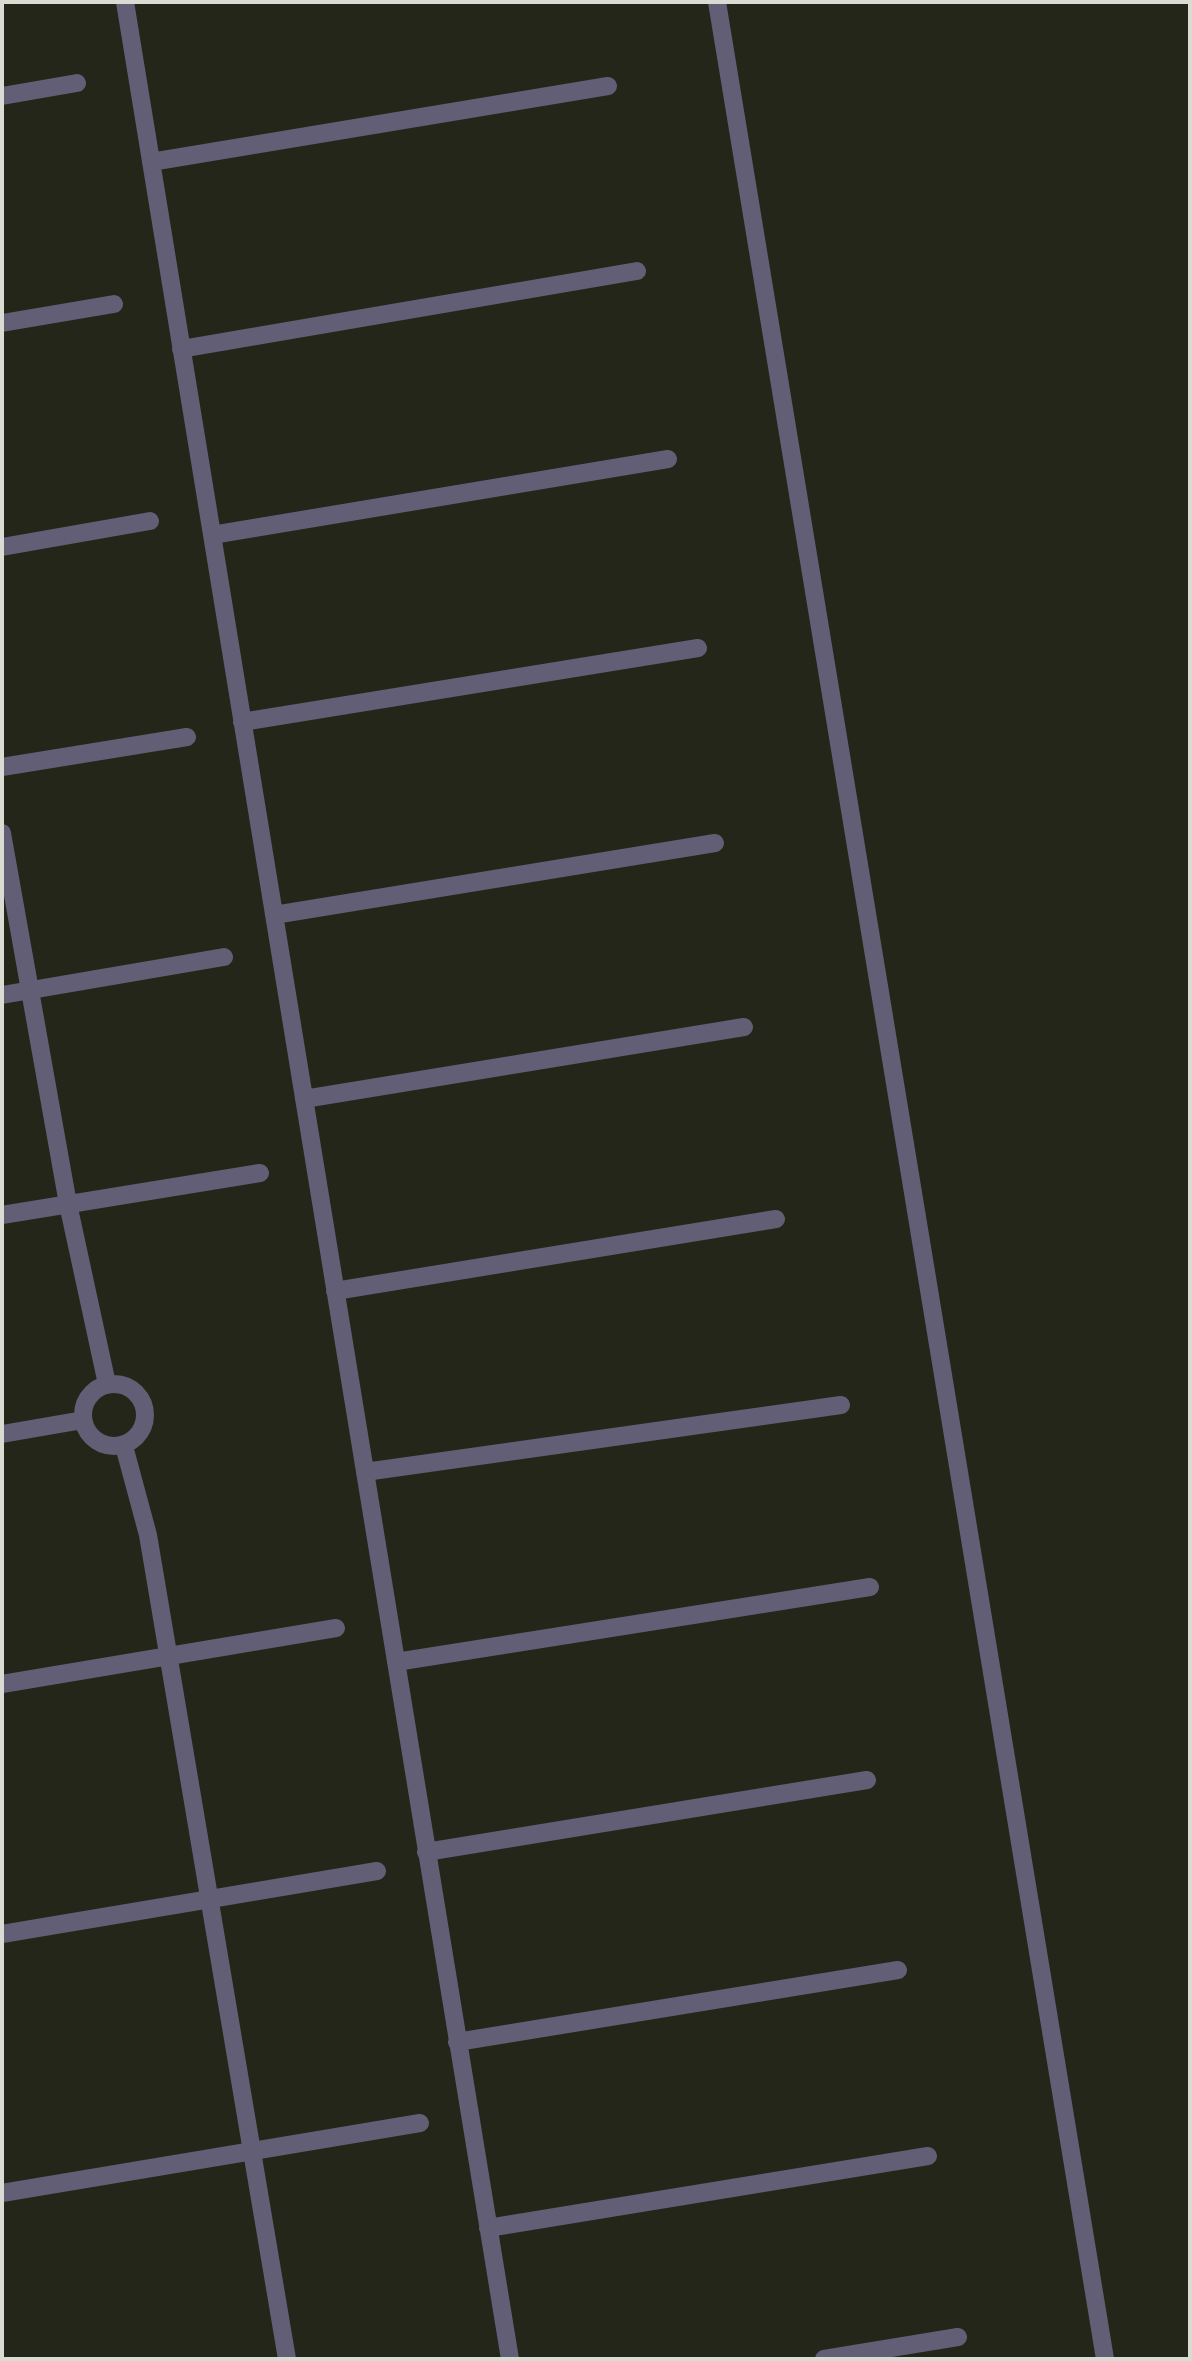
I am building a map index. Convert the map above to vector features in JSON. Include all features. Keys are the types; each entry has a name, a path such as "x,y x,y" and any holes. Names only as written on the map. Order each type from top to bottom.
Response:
{"street":[{"path":"125,2 510,2359"},
{"path":"717,2 1105,2359"},
{"path":"2,96 76,83"},
{"path":"151,162 608,86"},
{"path":"181,349 637,271"},
{"path":"2,323 114,304"},
{"path":"212,535 668,459"},
{"path":"2,547 150,521"},
{"path":"243,722 698,648"},
{"path":"2,767 187,737"},
{"path":"2,832 68,1204 107,1384"},
{"path":"274,915 715,843"},
{"path":"2,995 224,957"},
{"path":"304,1099 744,1027"},
{"path":"2,1215 260,1172"},
{"path":"335,1292 776,1219"},
{"path":"107,1384 124,1384 138,1392 145,1407 146,1423 137,1437 124,1446 105,1446 90,1436 83,1420 84,1404 93,1391 107,1384"},
{"path":"365,1472 841,1405"},
{"path":"2,1434 83,1420"},
{"path":"124,1446 148,1535 287,2359"},
{"path":"396,1662 870,1587"},
{"path":"2,1684 336,1628"},
{"path":"426,1852 867,1780"},
{"path":"2,1934 377,1871"},
{"path":"457,2042 898,1970"},
{"path":"2,2193 420,2123"},
{"path":"488,2228 928,2156"},
{"path":"824,2359 958,2337"}]}
